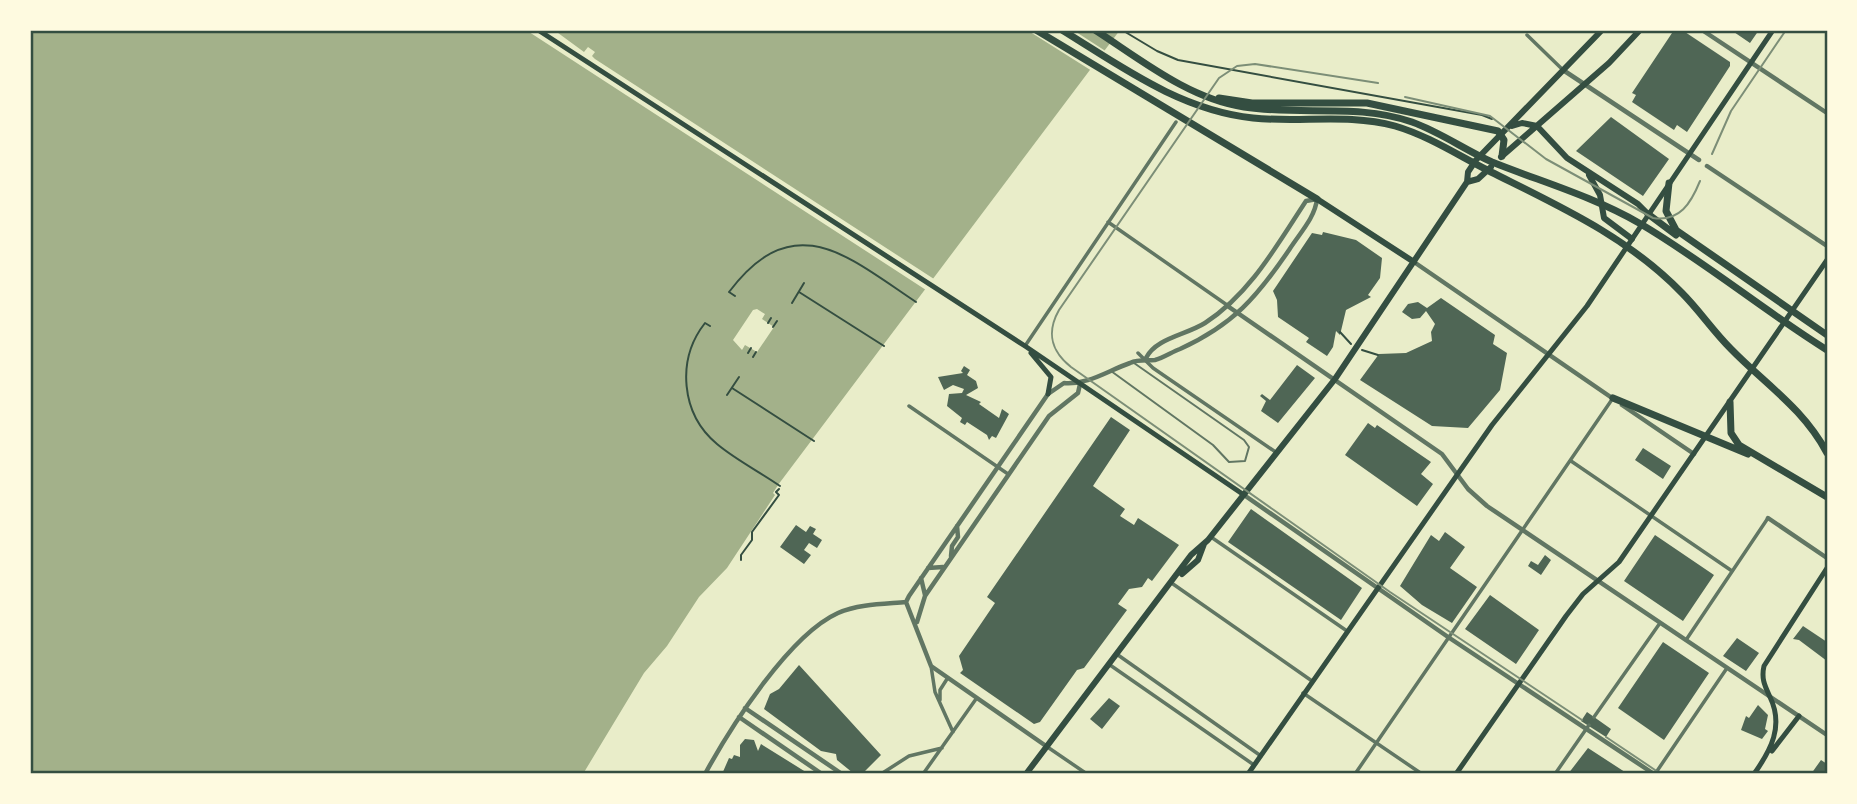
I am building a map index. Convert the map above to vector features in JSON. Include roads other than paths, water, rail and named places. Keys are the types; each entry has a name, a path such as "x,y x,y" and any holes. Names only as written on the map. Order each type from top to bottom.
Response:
{"highway":[{"path":"1036,30 1317,199"},
{"path":"1062,30 1151,84 1194,105 1228,114 1263,118 1368,121 1410,131 1574,191 1638,222 1827,350"},
{"path":"1095,30 1182,85 1214,99 1258,109 1382,114 1418,124 1455,148 1590,222 1661,274 1743,361 1804,415 1827,453"},
{"path":"1214,99 1252,103 1367,103 1487,127 1502,134 1502,156"},
{"path":"1669,183 1668,217 1672,226 1689,241"},
{"path":"1648,214 1827,335"},
{"path":"1613,398 1780,468 1827,497"},
{"path":"1730,402 1731,433 1749,454"}],"main road":[{"path":"538,30 1025,346 1244,495"},
{"path":"1026,774 1175,581 1191,555 1208,540 1335,379 1467,182 1468,172 1476,160 1602,30"},
{"path":"1467,182 1478,179 1609,63 1640,30"},
{"path":"1248,774 1457,475 1587,306 1773,30"},
{"path":"1510,126 1522,123 1537,126 1559,150 1589,173 1639,204 1648,214"},
{"path":"1589,173 1600,195 1604,218 1632,239"},
{"path":"1317,199 1414,261"},
{"path":"1456,774 1572,607 1615,568 1827,260"},
{"path":"1025,346 1051,377 1048,394"},
{"path":"1769,753 1776,721 1763,682 1764,666 1827,568"},
{"path":"1754,774 1799,716"}],"street":[{"path":"1702,30 1827,113"},
{"path":"1527,35 1563,70 1699,160"},
{"path":"1025,346 1176,122"},
{"path":"1707,166 1827,246"},
{"path":"906,602 1048,394 1064,383 1080,384 1146,358 1151,348 1199,326 1229,307 1306,201 1317,199 1316,209 1285,256 1258,295 1239,314 1193,343 1154,360 1146,358 1138,353"},
{"path":"1108,222 1442,454 1476,497 1827,735"},
{"path":"1274,248 1285,256"},
{"path":"1414,261 1694,454"},
{"path":"1146,358 1153,368 1276,453"},
{"path":"917,624 925,596 1049,416 1078,393 1080,384"},
{"path":"1355,774 1448,637 1460,625 1613,398"},
{"path":"909,406 1009,474"},
{"path":"1571,461 1732,570"},
{"path":"1244,495 1448,637 1654,774 1727,668"},
{"path":"1686,640 1768,518 1827,558"},
{"path":"952,557 950,550 959,532 957,526"},
{"path":"1208,540 1347,631"},
{"path":"928,568 940,569 947,565"},
{"path":"921,578 925,596"},
{"path":"1175,581 1312,681"},
{"path":"906,602 917,624 931,666 931,677 953,732"},
{"path":"705,774 745,708 775,669 834,615 867,606 906,602"},
{"path":"1594,717 1660,623"},
{"path":"1118,655 1261,755"},
{"path":"1110,665 1254,765"},
{"path":"931,666 1087,774"},
{"path":"940,702 940,690 947,679"},
{"path":"1303,694 1422,774"},
{"path":"923,774 976,699"},
{"path":"745,708 842,774"},
{"path":"739,717 822,774"},
{"path":"1555,774 1587,727"},
{"path":"881,774 909,756 942,748"},
{"path":"815,769 821,760"}],"lane":[{"path":"1111,370 1213,445 1229,462 1245,460 1249,447 1244,440 1132,362"}],"railway":[{"path":"1712,154 1731,111 1786,30"},
{"path":"1378,83 1255,64 1237,66 1219,78 1059,310 1052,334 1055,348 1071,367 1390,592 1582,720"},
{"path":"1405,97 1490,116 1546,159 1653,218 1677,214 1693,197 1700,181"},
{"path":"1606,737 1661,774"}]}
